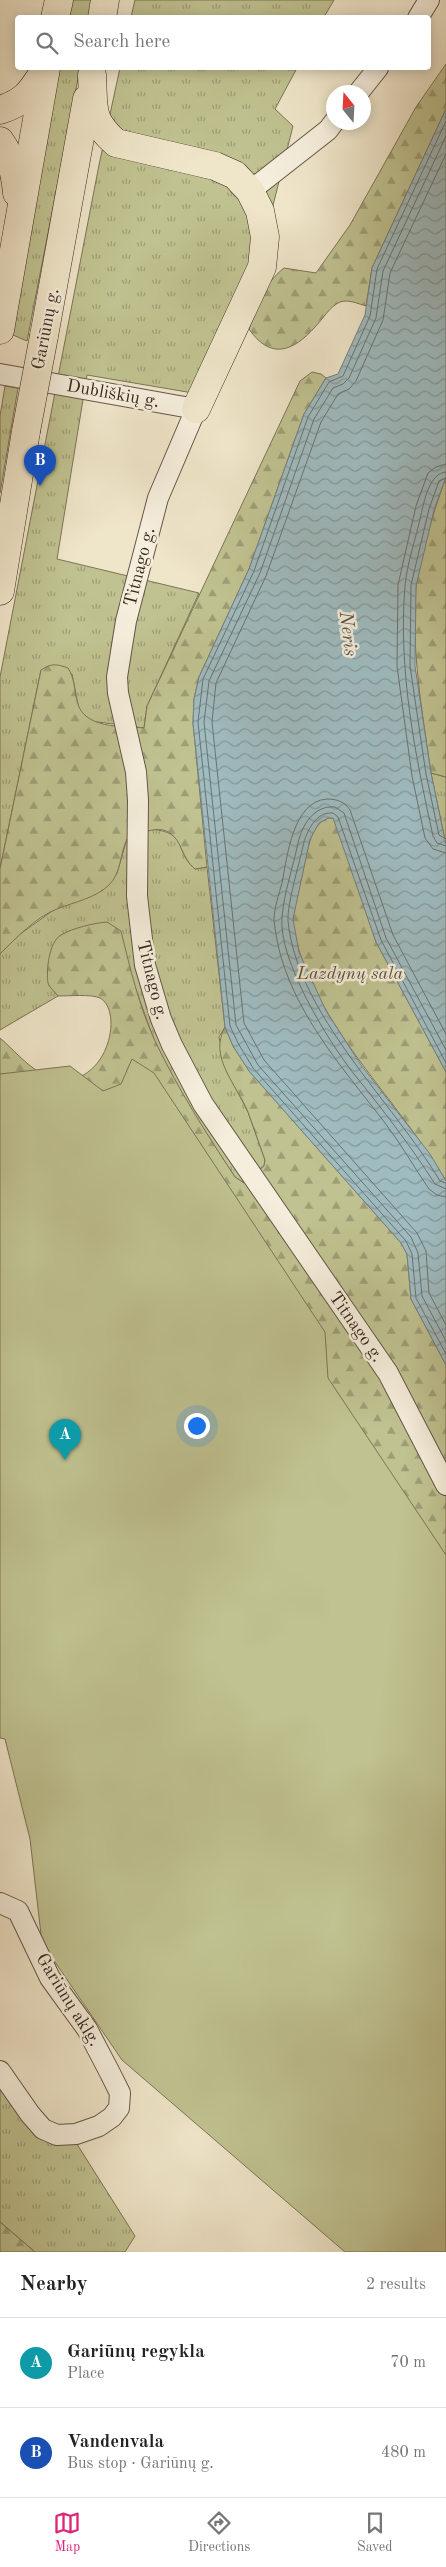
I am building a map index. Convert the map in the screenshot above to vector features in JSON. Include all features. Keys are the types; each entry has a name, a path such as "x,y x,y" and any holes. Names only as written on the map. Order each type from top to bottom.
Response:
{"highway":[{"path":"56,15 59,0"},
{"path":"102,15 105,0"},
{"path":"0,110 16,105 28,96 45,70"},
{"path":"1,327 46,70"},
{"path":"92,71 94,112 103,133 116,143 154,154 215,166 235,175 250,191 260,211 264,230 265,251 262,267 196,409"},
{"name":"Gariūnų g.","path":"0,591 26,431 92,71"},
{"path":"0,141 8,152 14,166 20,213"},
{"path":"69,204 86,165 98,156 112,152 154,154"}],"street":[{"path":"420,15 429,0"},
{"path":"365,85 376,70"},
{"path":"250,191 328,130"},
{"name":"Dubliškių g.","path":"0,374 196,409"},
{"name":"Titnago g.","path":"196,409 158,498 126,621 117,678 118,693 136,772 138,800 136,896 145,965 154,997 172,1045 203,1104 388,1373 446,1485"},
{"name":"Gariūnų aklg.","path":"0,1903 18,1911 50,1978 88,2029 120,2093 120,2108 112,2117 99,2126 76,2134 57,2135 43,2129 30,2114 0,2071"}],"green space":[{"path":"70,0 92,0 89,15 68,15"},
{"path":"135,0 334,0 325,15 131,15"},
{"path":"446,64 446,109 372,268 366,306 350,301 340,302 326,313 307,336 290,347 273,349 265,345 249,329 258,303 266,288 284,268 316,273 350,225 416,107"},
{"path":"59,70 80,70 27,341 13,335"},
{"path":"120,70 296,70 275,109 293,126 260,257 193,393 87,375 57,559 199,593 147,706 144,728 90,721 79,710 72,674 41,670 0,869 0,677 99,165"},
{"path":"312,372 321,374 326,378 304,414 249,569 199,677 194,699 193,723 207,867 195,869 187,860 172,834 165,831 151,830 135,835 127,839 116,875 109,885 91,896 41,917 0,954 0,869 41,670 54,665 68,668 72,676 77,701 87,717 114,726 144,728 147,706 300,381"},
{"path":"5,386 18,388 0,493 0,416"},
{"path":"446,477 446,777 431,773 418,680 415,611 420,561 432,517"},
{"path":"431,773 446,777 446,845"},
{"name":"Lazdynų sala","path":"328,818 334,818 338,827 376,942 446,1072 446,1181 411,1128 353,1052 336,1026 320,999 299,951 293,924 295,906 311,839 317,826"},
{"path":"151,829 171,834 176,839 188,862 195,869 207,867 225,1027 219,1037 226,1070 248,1112 265,1160 264,1166 244,1183 235,1177 185,1101 154,1040 135,987 48,984 58,996 0,1030 0,954 16,937 55,909 103,890 117,873 127,839"},
{"path":"107,922 121,931 131,973 149,1028 164,1059 235,1177 244,1183 264,1166 265,1160 248,1112 222,1060 221,1038 225,1027 233,1046 249,1071 401,1243 407,1254 411,1299 446,1365 446,1556 0,1237 0,1038 35,1070 41,1073 62,1079 80,1076 94,1067 104,1053 110,1036 111,1020 108,1007 100,998 96,997 58,996 48,983 48,964 51,950 61,935 84,926"},
{"path":"132,1059 154,1073 325,1332 328,1378 446,1555 446,2252 345,2252 122,2060 42,1943 30,1839 5,1739 0,1738 0,1074 70,1066 103,1091 121,1084"},
{"path":"0,2083 75,2141 135,2236 125,2252 35,2252 0,2222"},
{"path":"0,2222 35,2252 0,2252"}],"water":[{"name":"Neris","path":"446,109 446,477 434,510 416,586 415,666 431,773 446,845 446,1072 376,942 333,818 328,818 319,823 310,839 293,919 299,952 326,1011 361,1065 430,1154 446,1181 446,1365 411,1299 407,1254 401,1243 249,1071 233,1046 225,1027 193,723 194,699 199,677 249,569 304,414 326,378 338,374 365,315 372,268"}],"place":[{"name":"Vandenvala","path":"40,486"},
{"name":"Gariūnų regykla","path":"65,1460"}]}
